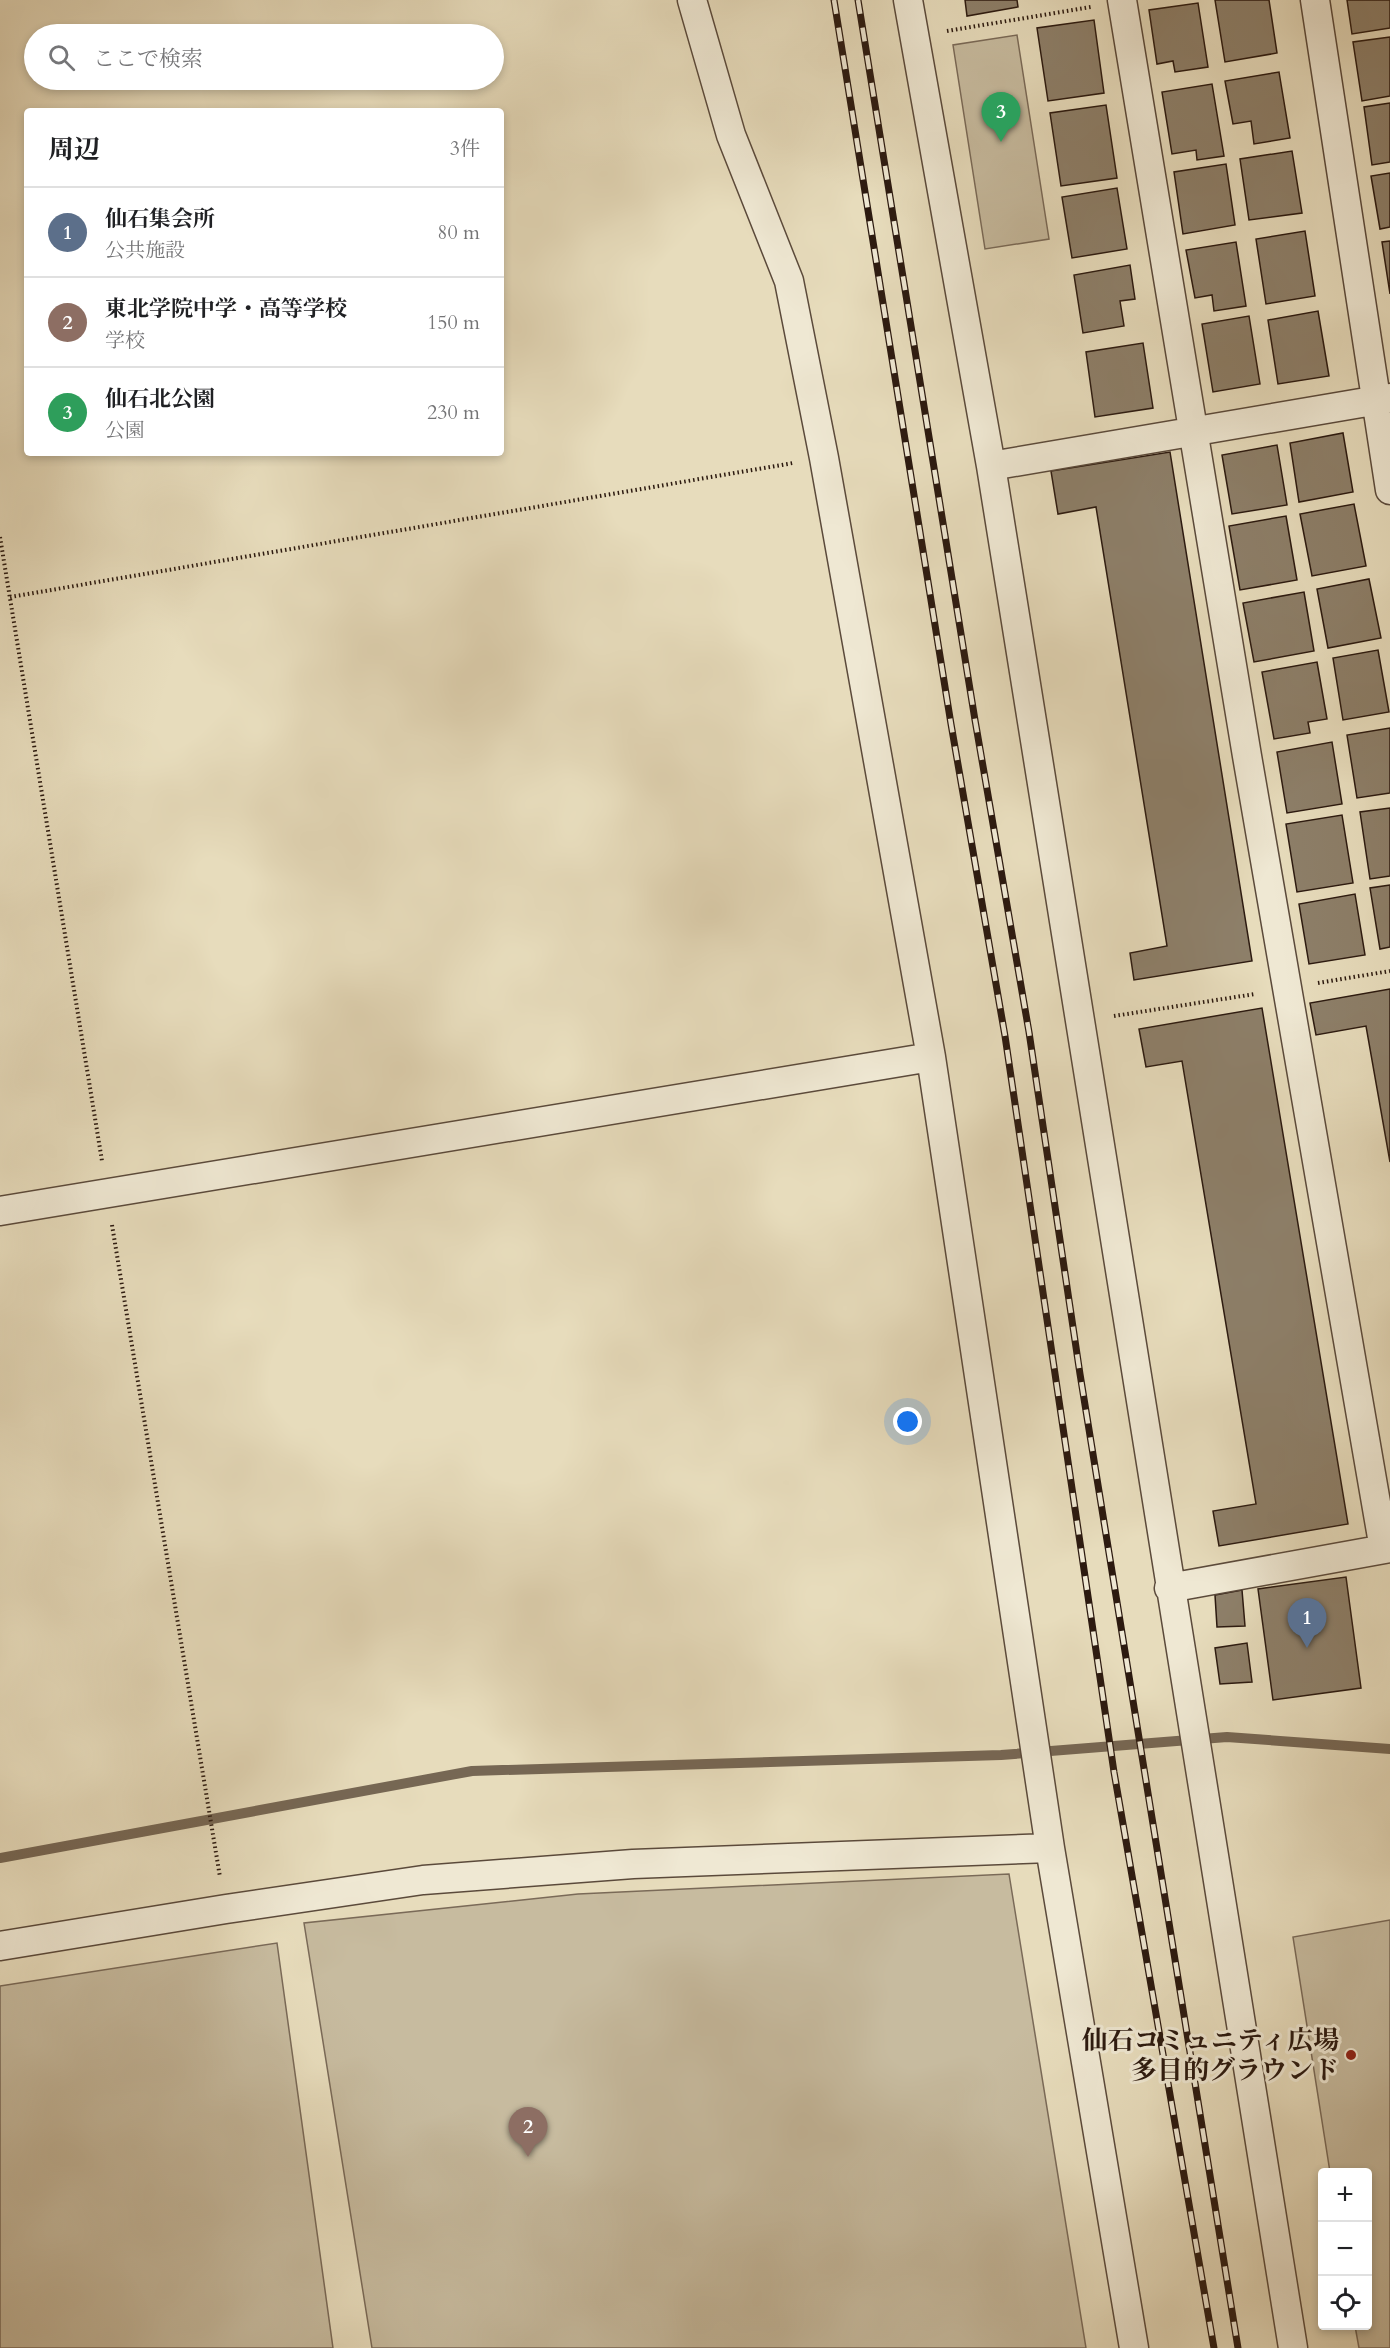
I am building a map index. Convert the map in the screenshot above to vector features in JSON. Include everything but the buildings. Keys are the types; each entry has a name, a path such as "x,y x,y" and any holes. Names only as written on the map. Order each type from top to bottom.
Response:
{"street":[{"path":"692,0 731,135 789,281 824,458 931,1057 1050,1848 1134,2348"},
{"path":"908,0 991,466 1169,1588 1293,2348"},
{"path":"1315,0 1383,399 1390,489"},
{"path":"1122,1 1288,988 1387,1548 1169,1588"},
{"path":"991,466 1383,399"},
{"path":"0,1211 931,1057"},
{"path":"0,1946 423,1880 633,1864 1050,1848"}],"path":[{"path":"914,36 1122,1"},
{"path":"10,597 824,458"},
{"path":"1081,1022 1390,971"},
{"path":"207,1802 216,1855"}],"shaded area":[{"path":"1017,35 1049,239 985,249 953,45"},
{"path":"1009,1874 1086,2348 372,2348 304,1923 578,1894"},
{"name":"仙石コミュニティ広場 多目的グラウンド","path":"1390,1920 1390,2348 1359,2348 1356,2330 1372,2330 1372,2168 1329,2168 1293,1937"},
{"path":"277,1943 333,2348 0,2348 0,1986"}],"waterway":[{"path":"0,1858 472,1771 1001,1755 1227,1737 1390,1749"}],"railway":[{"path":"834,0 951,724 1005,1036 1114,1772 1214,2348"},
{"path":"858,0 975,720 1029,1032 1080,1374 1238,2348"}],"place":[{"name":"仙石北公園","path":"1001,142"},
{"name":"仙石集会所","path":"1307,1648"},
{"name":"仙石コミュニティ広場 多目的グラウンド","path":"1351,2055"},
{"name":"東北学院中学・高等学校","path":"528,2157"}]}
